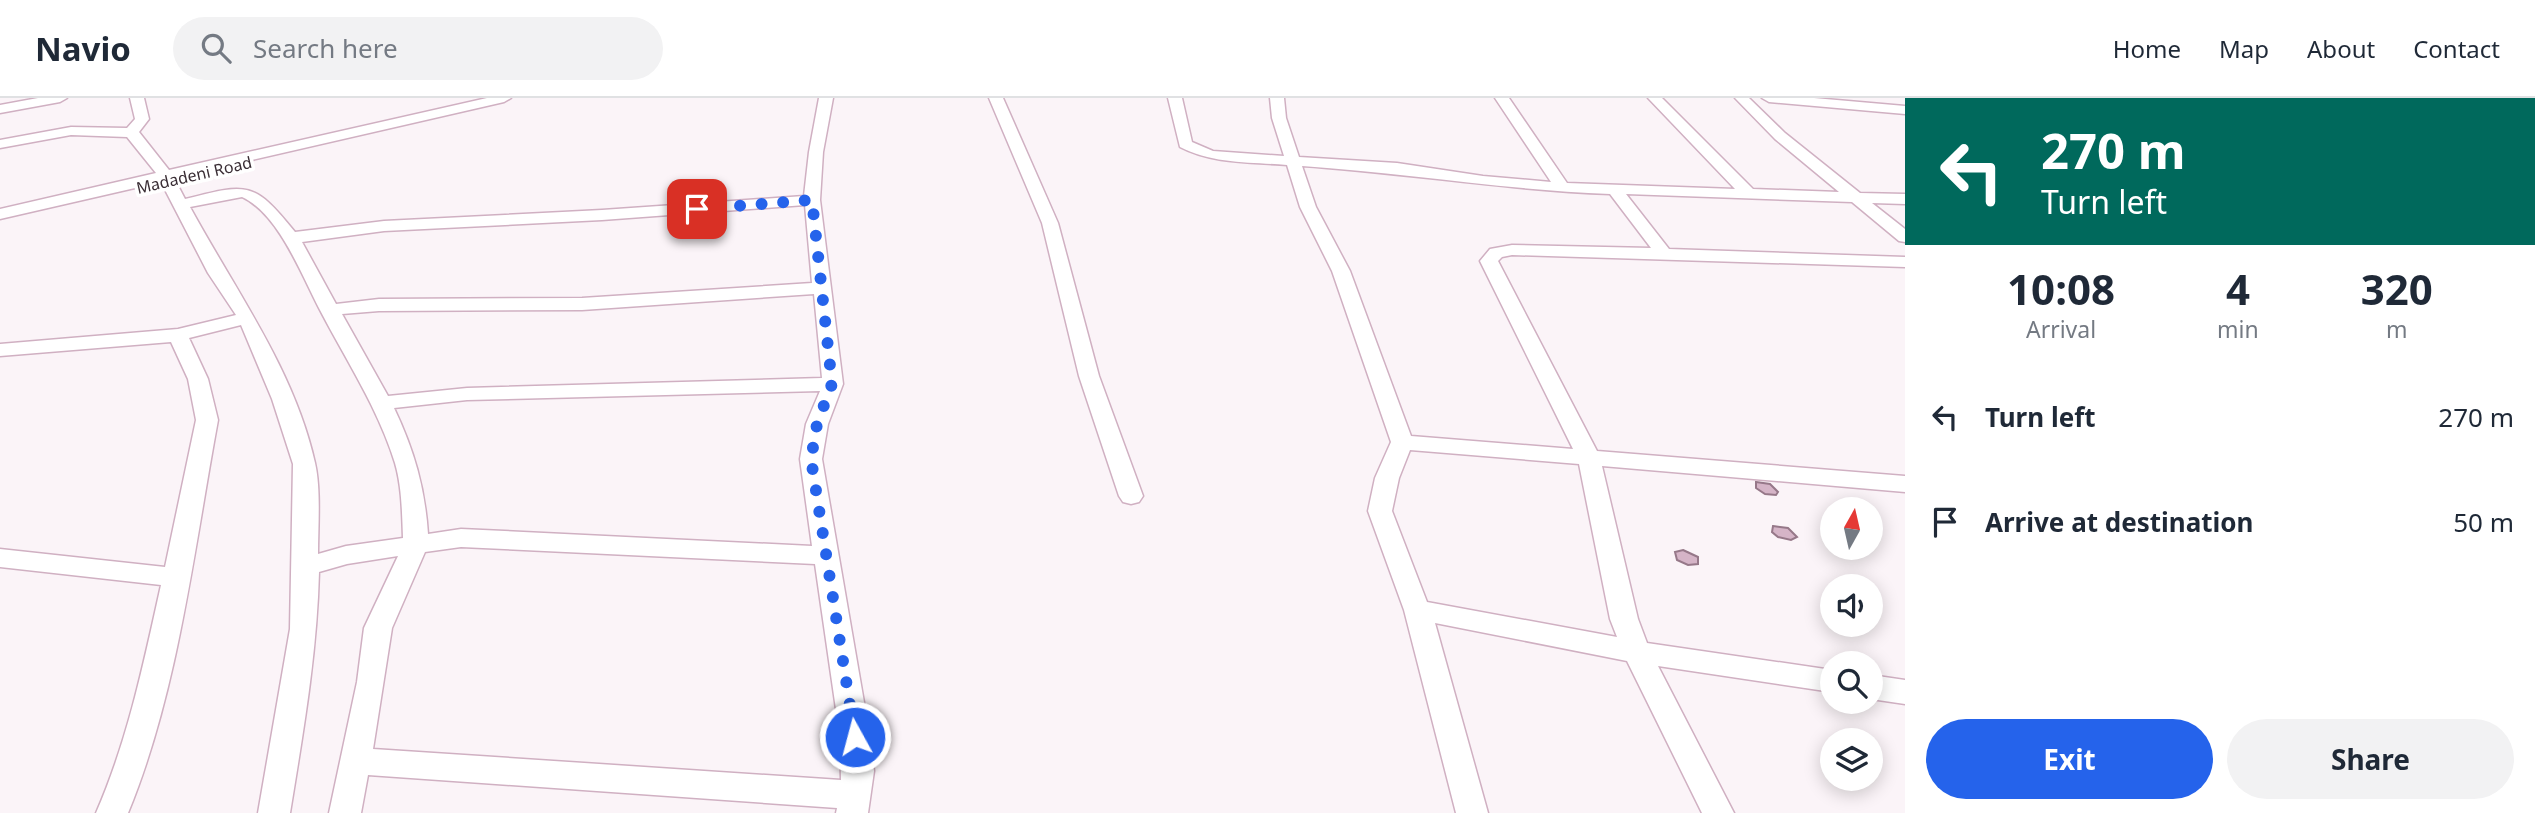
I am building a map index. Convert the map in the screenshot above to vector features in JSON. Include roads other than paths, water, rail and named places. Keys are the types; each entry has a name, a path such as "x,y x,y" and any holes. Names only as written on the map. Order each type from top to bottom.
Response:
{"street":[{"path":"0,109 60,98"},
{"path":"131,133 142,119 137,98"},
{"name":"Madadeni Road","path":"0,220 504,98"},
{"path":"355,761 854,804 858,771 851,702 811,459 817,424 832,384 812,200 816,152 827,98"},
{"path":"996,98 1050,223 1089,376 1131,496"},
{"path":"1175,98 1182,139 1191,148 1213,155 1397,168 1483,181 1562,187 1905,199"},
{"path":"1277,98 1279,118 1308,207 1341,271 1402,442 1387,478 1380,511 1417,610 1472,813"},
{"path":"1502,98 1562,187"},
{"path":"1655,98 1750,195"},
{"path":"1742,98 1795,150 1905,237"},
{"path":"1769,98 1905,110"},
{"path":"0,144 83,130 131,133 166,179 247,318 283,399 303,464 306,567 304,629 298,678 274,813"},
{"name":"Madadeni Road","path":"0,214 166,179"},
{"path":"1614,189 1664,254"},
{"path":"179,205 223,194 248,192 272,214 291,238 381,403 407,466 414,504 416,545 378,628 372,682 345,813"},
{"path":"291,238 384,226 602,215 812,200"},
{"path":"1718,813 1637,652 1624,619 1589,457 1489,261 1496,253 1512,250 1905,262"},
{"path":"328,310 379,305 582,304 820,288"},
{"path":"0,350 178,335 247,318"},
{"path":"112,813 128,775 156,674 207,419 198,379 178,335"},
{"path":"381,403 467,394 832,384"},
{"path":"1402,442 1905,484"},
{"path":"306,567 346,555 436,540 485,537 825,556"},
{"path":"0,558 174,577"},
{"path":"1417,610 1637,652 1820,679"},
{"path":"1883,689 1905,692"}]}
